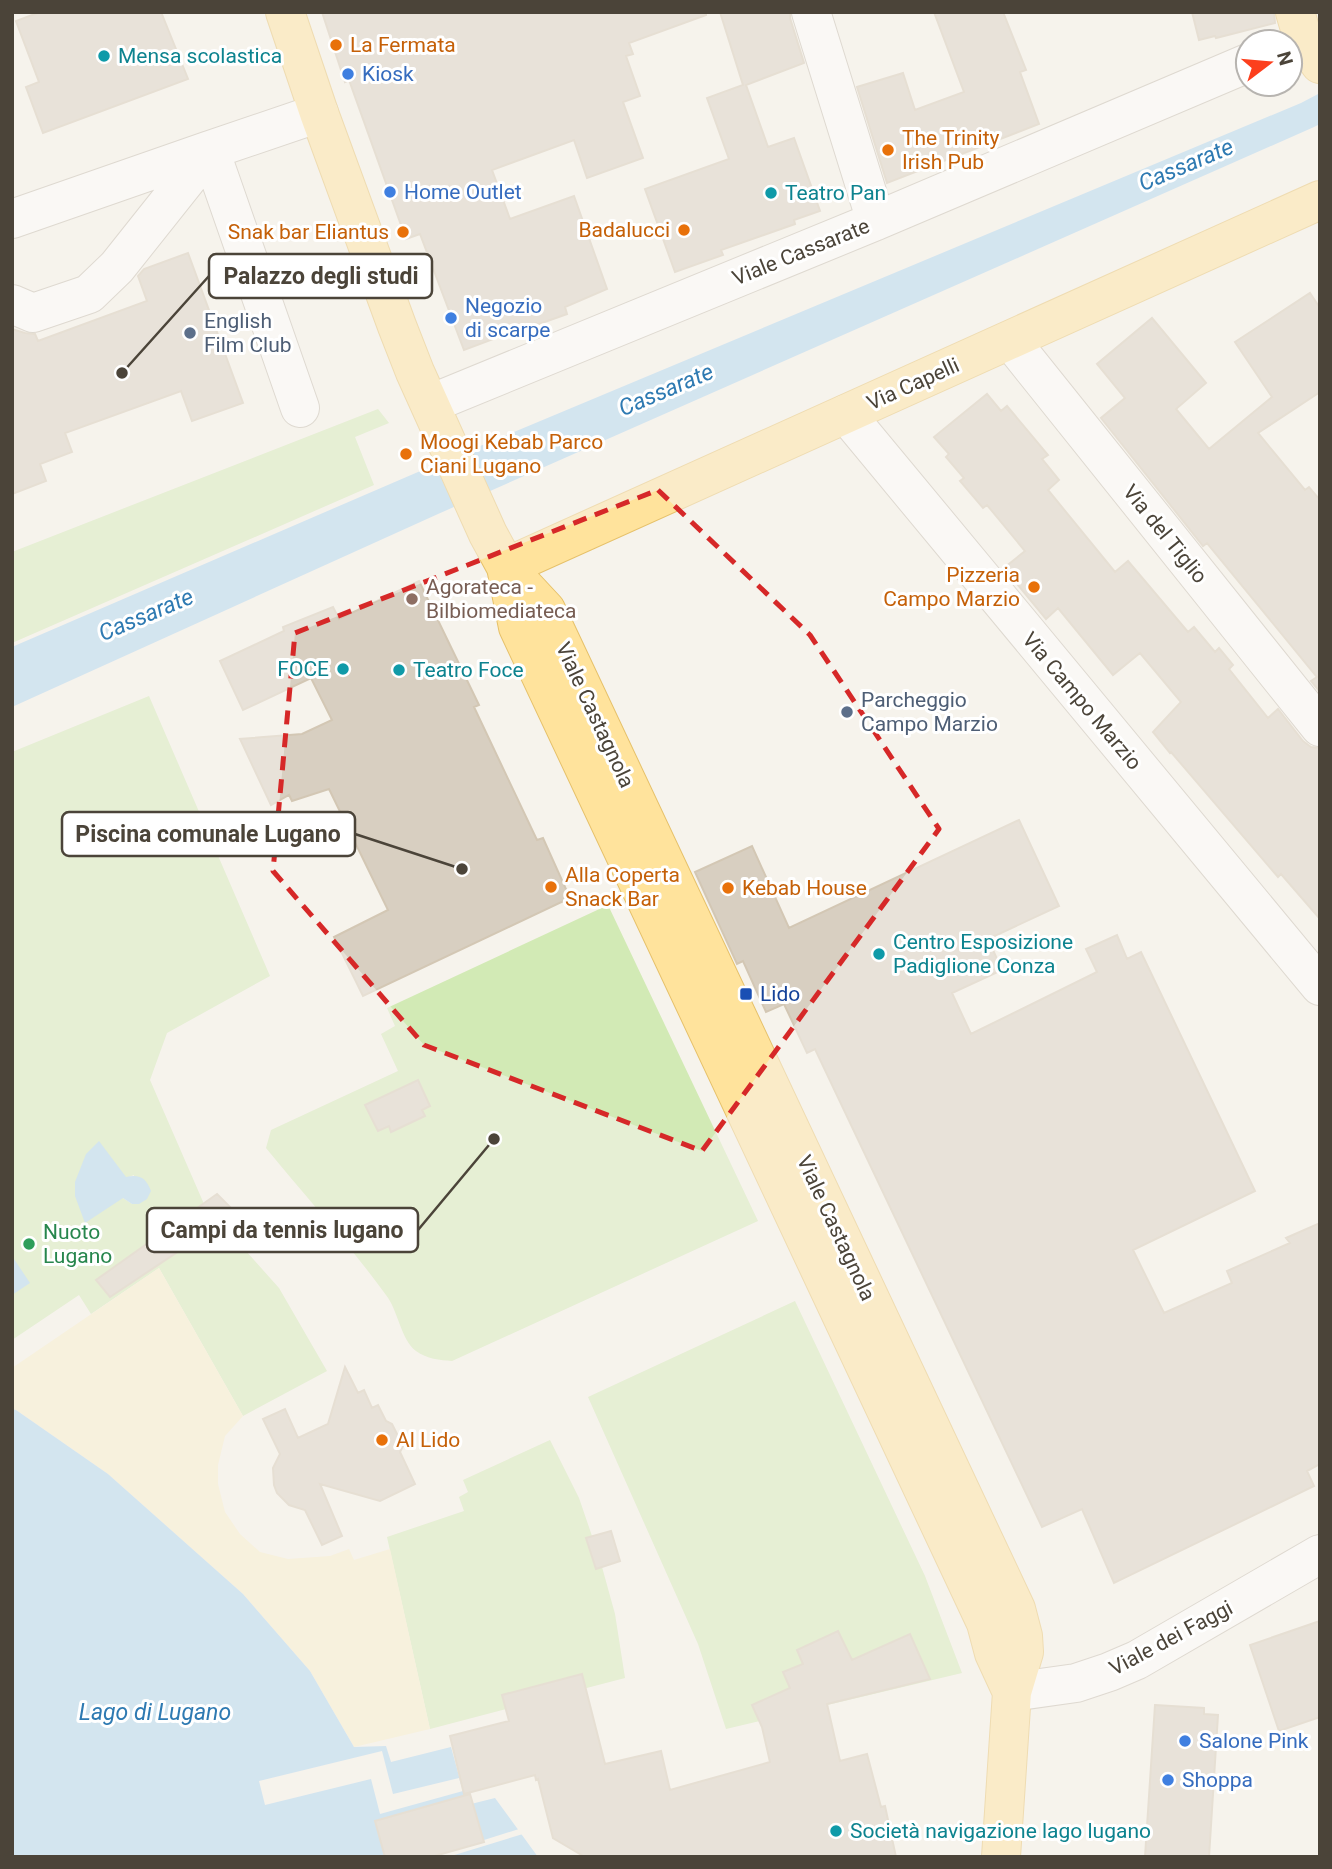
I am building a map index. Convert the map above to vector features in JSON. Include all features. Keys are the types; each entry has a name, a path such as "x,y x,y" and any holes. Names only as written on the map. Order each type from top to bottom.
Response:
{"main road":[{"name":"Viale Castagnola","path":"285,12 397,326 479,514 506,568 546,610 1016,1609 1024,1652 1012,1692 1001,1857"},
{"name":"Via Capelli","path":"506,568 1320,200"}],"street":[{"path":"811,12 876,221"},
{"name":"Viale Cassarate","path":"430,404 876,221 1234,69"},
{"path":"12,219 319,113"},
{"path":"12,304 33,313 89,294 117,267 211,150"},
{"path":"211,150 300,408"},
{"name":"Via del Tiglio","path":"1011,341 1320,727"},
{"name":"Via Campo Marzio","path":"846,414 1320,986"},
{"name":"Viale dei Faggi","path":"1012,1692 1076,1683 1137,1660 1320,1554"}],"highlighted area":[{"path":"658,490 810,635 939,829 702,1151 424,1045 273,871 295,633"}],"green space":[{"path":"378,409 389,423 355,437 374,485 12,643 12,552"},
{"path":"149,696 270,976 167,1033 150,1080 204,1204 279,1288 327,1371 243,1416 159,1268 91,1314 79,1295 12,1340 12,752","holes":["98,1142 126,1178 134,1175 132,1204 123,1198"]},
{"path":"608,905 758,1221 452,1361 425,1356 416,1351 407,1340 390,1301 372,1276 266,1148 271,1130 398,1071 381,1034 395,1026 387,1008"},
{"path":"795,1301 925,1576 962,1673 726,1729 698,1644 588,1397"},
{"path":"550,1440 579,1498 592,1536 587,1538 602,1567 615,1614 625,1678 430,1729 387,1537 464,1511 459,1497 468,1492 463,1480"}],"sand":[{"path":"159,1268 243,1416 225,1436 218,1465 218,1484 225,1512 240,1534 260,1552 288,1559 330,1556 349,1549 354,1560 390,1549 430,1729 354,1747 310,1671 243,1594 108,1474 12,1409 12,1368"}],"water":[{"name":"Cassarate","path":"1320,93 1320,124 1314,127 438,514 12,707 12,647 418,472"},
{"path":"99,1141 126,1177 142,1178 151,1191 147,1199 139,1204 132,1204 123,1198 85,1223 75,1196 75,1182 86,1154"},
{"path":"12,1256 30,1283 12,1295"},
{"name":"Lago di Lugano","path":"12,1409 108,1474 243,1594 310,1671 354,1747 386,1746 391,1762 451,1747 467,1805 495,1798 538,1857 12,1857"}],"pier":[{"path":"382,1751 393,1794 459,1778 463,1791 380,1814 371,1779 265,1805 259,1781"},
{"path":"519,1829 523,1834 448,1857 431,1857 483,1842"}],"building":[{"name":"Mensa scolastica","path":"40,12 161,12 188,79 43,133 26,87 39,82 16,21"},
{"path":"322,12 706,12 706,15 629,43 633,54 626,56 640,96 623,102 643,158 587,178 574,140 492,170 510,219 574,196 607,289 565,307 567,314 464,350 420,234 406,239 349,80 345,82"},
{"path":"720,12 790,12 804,63 746,85 768,147 794,138 820,211 794,220 795,224 721,250 723,255 675,272 645,189 729,159 707,98 743,85"},
{"path":"934,12 1003,12 1026,70 1020,72 1039,124 887,183 857,87 903,73 915,110 964,92"},
{"path":"1192,12 1274,12 1275,23 1255,28 1234,28 1234,33 1199,40"},
{"path":"188,253 243,403 192,421 181,391 65,433 72,452 40,464 46,481 12,494 12,329 35,334 38,341 147,301 138,276 144,269"},
{"path":"1310,293 1320,308 1320,392 1258,433 1305,490 1309,487 1320,500 1320,692 1311,681 1317,677 1207,543 1203,546 1101,418 1125,398 1097,364 1152,318 1206,383 1176,409 1209,449 1272,397 1235,342"},
{"path":"987,394 1001,411 1007,406 1048,455 1042,459 1059,480 1048,490 1115,572 1128,561 1188,632 1194,627 1215,652 1219,648 1233,665 1229,669 1268,718 1278,709 1303,741 1311,747 1320,748 1320,919 1281,874 1278,877 1153,732 1181,702 1140,653 1113,675 1058,608 1046,619 1004,568 1025,551 987,505 983,508 960,481 964,478 946,457 949,454 934,437"},
{"path":"419,581 479,705 474,707 537,840 543,838 570,898 363,996 334,937 388,910 329,789 292,801 289,795 271,805 240,739 302,734 332,720 311,678 243,710 220,661 284,631 283,627 333,607 339,619"},
{"path":"1019,820 1059,906 988,939 1002,970 952,993 971,1034 1097,972 1086,949 1117,935 1127,959 1141,952 1255,1191 1133,1250 1164,1313 1232,1283 1227,1271 1290,1243 1286,1238 1320,1223 1320,1464 1307,1471 1314,1486 1114,1583 1082,1509 1042,1527 815,1049 807,1053 784,1004 766,1012 743,961 737,964 695,872 752,846 789,928"},
{"path":"418,1080 430,1106 422,1110 425,1116 391,1132 389,1126 378,1131 365,1105"},
{"path":"217,1194 236,1213 110,1297 96,1280"},
{"path":"345,1367 358,1393 364,1390 372,1408 378,1405 386,1421 392,1424 403,1446 400,1452 415,1484 380,1501 320,1484 342,1536 322,1545 305,1510 289,1505 277,1493 273,1468 280,1454 263,1419 285,1409 298,1438 328,1424"},
{"path":"611,1531 620,1561 596,1569 586,1538"},
{"path":"1320,1621 1320,1717 1279,1731 1250,1645"},
{"path":"838,1631 852,1660 910,1634 930,1679 827,1704 840,1761 867,1754 881,1807 885,1806 896,1857 585,1857 553,1838 535,1775 464,1794 450,1736 509,1721 502,1695 582,1674 605,1764 661,1751 670,1790 770,1762 762,1727 752,1705 790,1688 783,1672 803,1664 797,1650"},
{"path":"1155,1705 1204,1708 1204,1714 1218,1715 1209,1857 1145,1857"},
{"path":"470,1794 484,1842 431,1857 385,1857 375,1821"}],"place":[{"name":"La Fermata","path":"336,45"},
{"name":"Mensa scolastica","path":"104,56"},
{"name":"Kiosk","path":"348,74"},
{"name":"The Trinity Irish Pub","path":"888,150"},
{"name":"Home Outlet","path":"390,192"},
{"name":"Teatro Pan","path":"771,193"},
{"name":"Badalucci","path":"684,230"},
{"name":"Snak bar Eliantus","path":"403,232"},
{"name":"Negozio di scarpe","path":"451,318"},
{"name":"English Film Club","path":"190,333"},
{"name":"Palazzo degli studi","path":"122,373"},
{"name":"Moogi Kebab Parco Ciani Lugano","path":"406,454"},
{"name":"Pizzeria Campo Marzio","path":"1034,587"},
{"name":"Agorateca - Bilbiomediateca","path":"412,599"},
{"name":"FOCE","path":"343,669"},
{"name":"Teatro Foce","path":"399,670"},
{"name":"Parcheggio Campo Marzio","path":"847,712"},
{"name":"Piscina comunale Lugano","path":"462,869"},
{"name":"Alla Coperta Snack Bar","path":"551,887"},
{"name":"Kebab House","path":"728,888"},
{"name":"Centro Esposizione Padiglione Conza","path":"879,954"},
{"name":"Lido","path":"746,994"},
{"name":"Campi da tennis lugano","path":"494,1139"},
{"name":"Nuoto Lugano","path":"29,1244"},
{"name":"Al Lido","path":"382,1440"},
{"name":"Salone Pink","path":"1185,1741"},
{"name":"Shoppa","path":"1168,1780"},
{"name":"Società navigazione lago lugano","path":"836,1831"}]}
